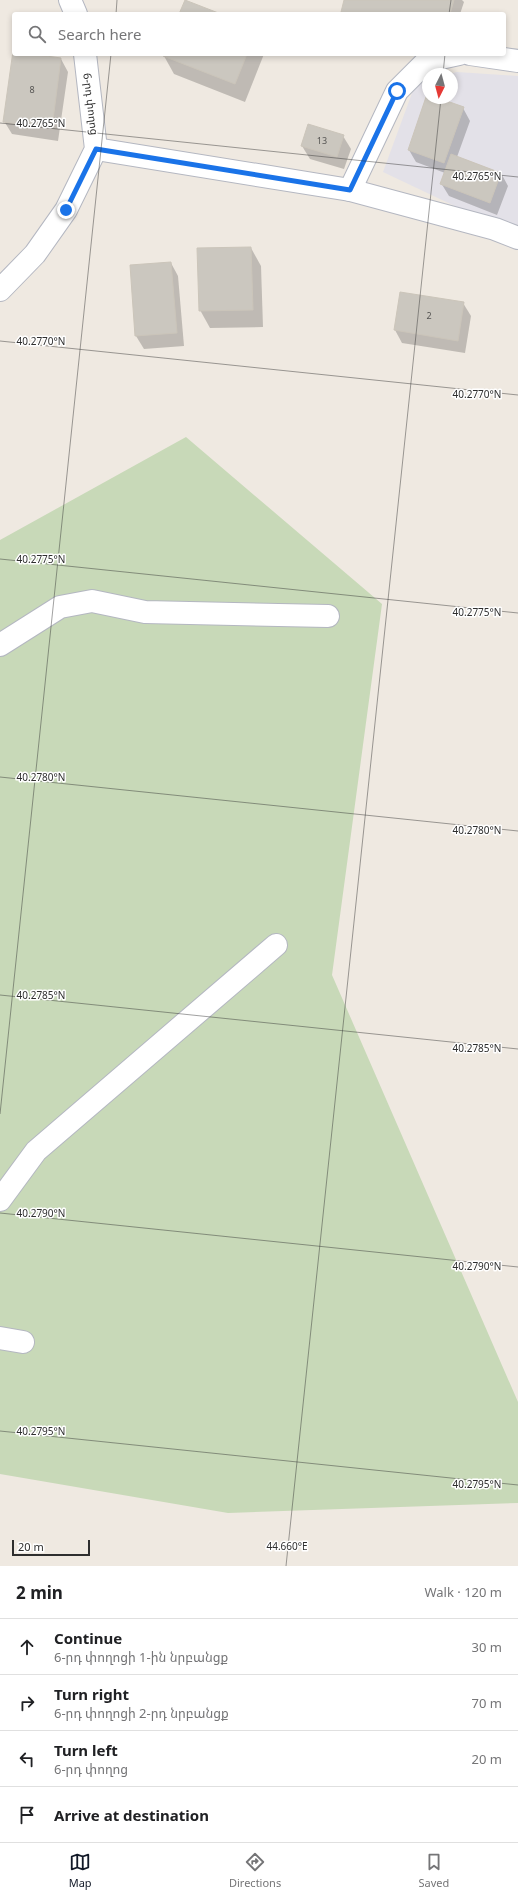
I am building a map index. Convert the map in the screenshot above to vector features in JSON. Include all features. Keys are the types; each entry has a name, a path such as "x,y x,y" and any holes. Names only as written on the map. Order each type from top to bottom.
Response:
{"street":[{"path":"70,0 75,12"},
{"name":"6-րդ փողոց","path":"0,290 35,254 66,210 96,149 85,56"},
{"path":"350,190 397,91 427,61 450,56"},
{"path":"484,56 518,61"},
{"path":"96,149 350,190 495,229 518,238"},
{"path":"0,645 60,606 92,601 145,612 328,616"},
{"path":"0,1200 36,1151 276,945"},
{"path":"0,1338 24,1342"}],"shaded area":[{"path":"458,72 518,76 518,236 383,172 415,85 422,83 422,104 458,104"}],"green space":[{"path":"186,437 382,604 332,975 518,1402 518,1503 228,1513 0,1474 0,540"}],"building":[{"path":"185,0 216,12 180,12"},
{"path":"344,0 454,0 451,12 341,12"},
{"path":"12,56 46,56 61,58 52,128 3,122"},
{"path":"163,56 246,56 235,84"},
{"path":"424,104 455,104 464,107 444,163 408,150"},
{"path":"308,124 344,135 337,157 301,146"},
{"path":"451,154 501,173 490,203 440,184"},
{"path":"251,247 253,310 199,311 197,248"},
{"path":"171,262 177,333 135,336 130,265"},
{"path":"400,292 464,302 458,341 394,330"}],"route":[{"path":"66,210 96,149 350,190 397,91"}]}
